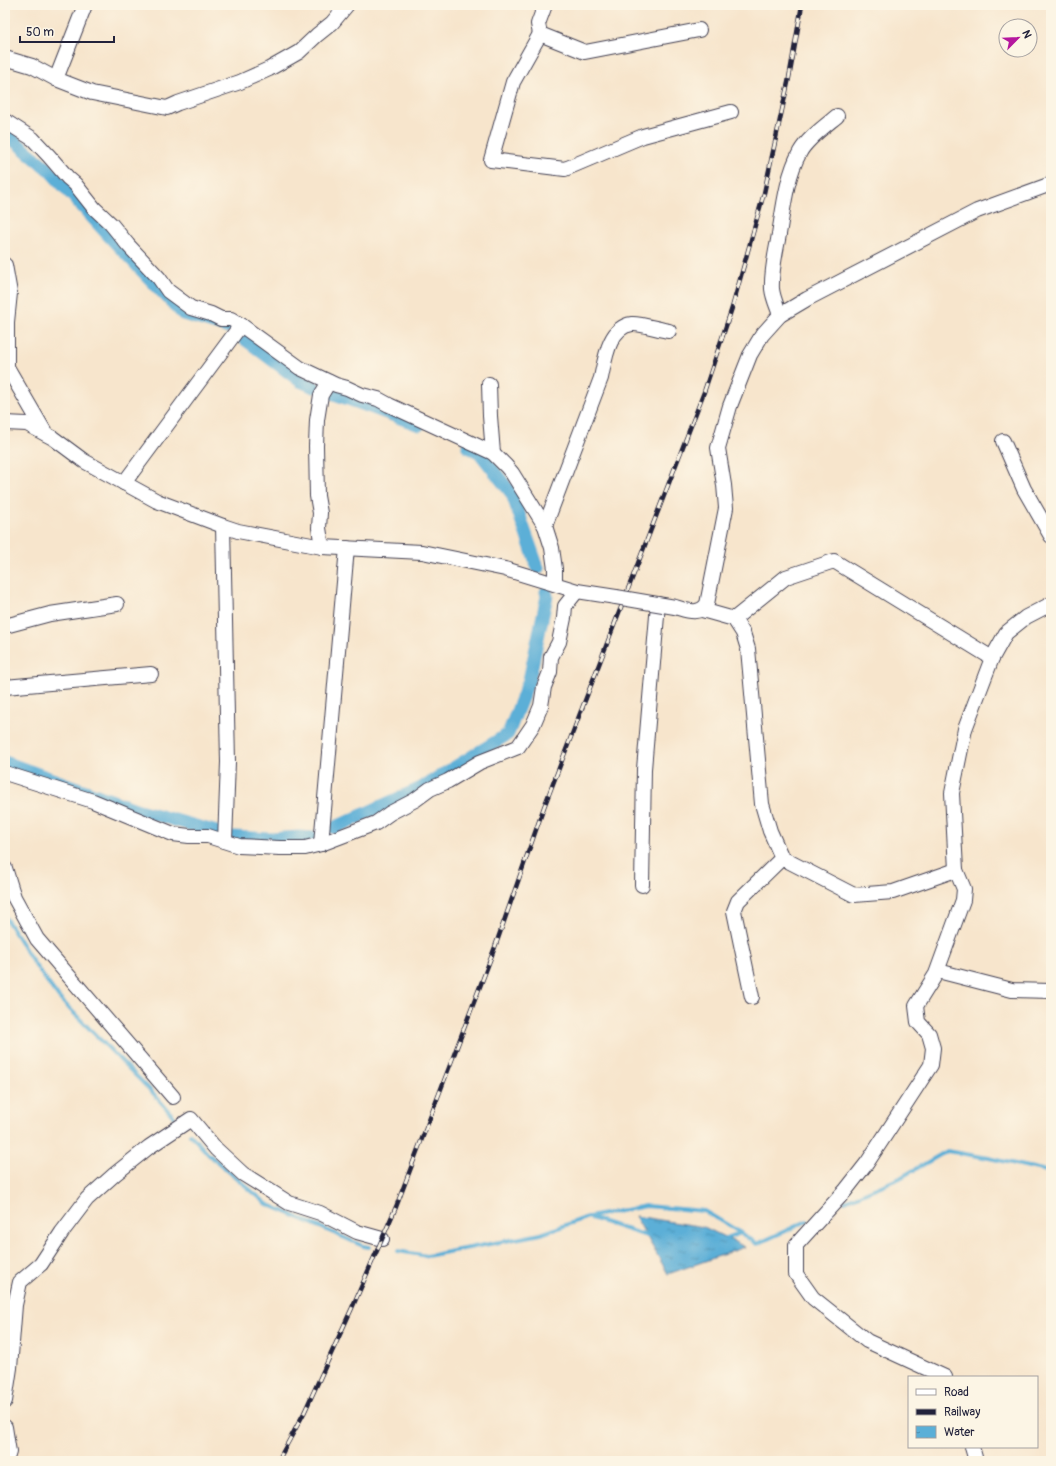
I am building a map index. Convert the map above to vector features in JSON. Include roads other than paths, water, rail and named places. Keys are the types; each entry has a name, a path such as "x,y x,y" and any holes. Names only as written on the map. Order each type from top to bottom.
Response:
{"street":[{"path":"56,79 85,5"},
{"path":"5,58 32,66 56,79 92,93 167,108 240,82 270,69 299,52 332,23 347,5"},
{"path":"545,5 538,24 540,34 513,82 491,160 565,169 643,136 731,112"},
{"path":"540,34 586,52 699,30"},
{"path":"780,315 772,288 774,264 793,166 801,150 818,132 837,116"},
{"path":"5,121 33,139 75,184 94,208 111,224 128,245 160,278 168,291 191,308 211,314 221,319 231,319 300,368 329,382 362,395 378,399 493,452 512,473 545,526 552,548 555,569 555,584"},
{"path":"5,423 27,424 84,461 157,501 223,526 322,548 422,552 505,569 578,591 697,612 702,610 707,604 726,508 718,448 730,406 750,355 762,335 780,315 806,299 977,211 1051,184"},
{"path":"5,265 10,293 7,322 7,368 46,435"},
{"path":"545,526 601,378 605,360 619,329 633,324 669,332"},
{"path":"124,483 241,325"},
{"path":"322,548 319,528 320,513 317,496 316,446 321,395 329,382"},
{"path":"489,384 493,452"},
{"path":"1003,441 1024,488 1051,536"},
{"path":"223,526 228,762 225,841"},
{"path":"321,844 347,548"},
{"path":"734,619 786,577 834,561 992,658"},
{"path":"5,773 93,801 173,834 208,836 239,846 305,848 321,844 376,823 390,813 415,800 430,789 448,781 480,762 518,747 533,726 541,706 544,687 550,672 551,657 559,642 565,606 578,591"},
{"path":"5,626 50,614 117,604"},
{"path":"642,885 644,769 658,604"},
{"path":"943,1376 867,1341 813,1298 796,1274 796,1245 845,1192 867,1163 931,1065 933,1048 929,1034 918,1022 916,1006 938,970 963,900 964,889 956,870 952,793 965,728 992,658 1006,633 1026,617 1051,604"},
{"path":"702,610 734,619 743,633 748,649 762,804 770,832 782,858 854,895 893,892 956,870"},
{"path":"5,687 151,674"},
{"path":"752,996 734,911 738,900 782,858"},
{"path":"5,868 14,897 37,939 173,1097"},
{"path":"938,970 1012,990 1051,991"},
{"path":"5,1401 10,1368 15,1305 20,1282 41,1264 87,1198 138,1156 191,1119 216,1149 243,1174 289,1203 320,1213 357,1232 382,1239"},
{"path":"5,1427 9,1452 6,1461"},
{"path":"972,1448 976,1461"}],"water":[{"path":"635,1216 704,1227 745,1247 668,1274"}],"waterway":[{"path":"5,133 49,170 183,314 226,327"},
{"path":"242,337 300,381 314,387"},
{"path":"334,394 419,425"},
{"path":"468,447 479,452 512,494 538,568"},
{"path":"334,828 421,788 508,734 529,680 547,596 546,592"},
{"path":"5,762 139,810 217,832"},
{"path":"234,837 270,839 299,837 314,838"},
{"path":"5,917 35,965 59,998 152,1092 174,1117"},
{"path":"190,1134 208,1154 267,1204 363,1246 369,1247"},
{"path":"845,1201 900,1178 947,1151 989,1158 1051,1172"},
{"path":"589,1217 646,1206 704,1211 741,1233"},
{"path":"398,1251 427,1256 541,1234 588,1217 650,1237"},
{"path":"723,1239 741,1233 757,1244 807,1221"}],"railway":[{"path":"278,1461 304,1413 396,1207 495,947 544,807 704,392 732,308 764,193 789,78 802,5"}]}
